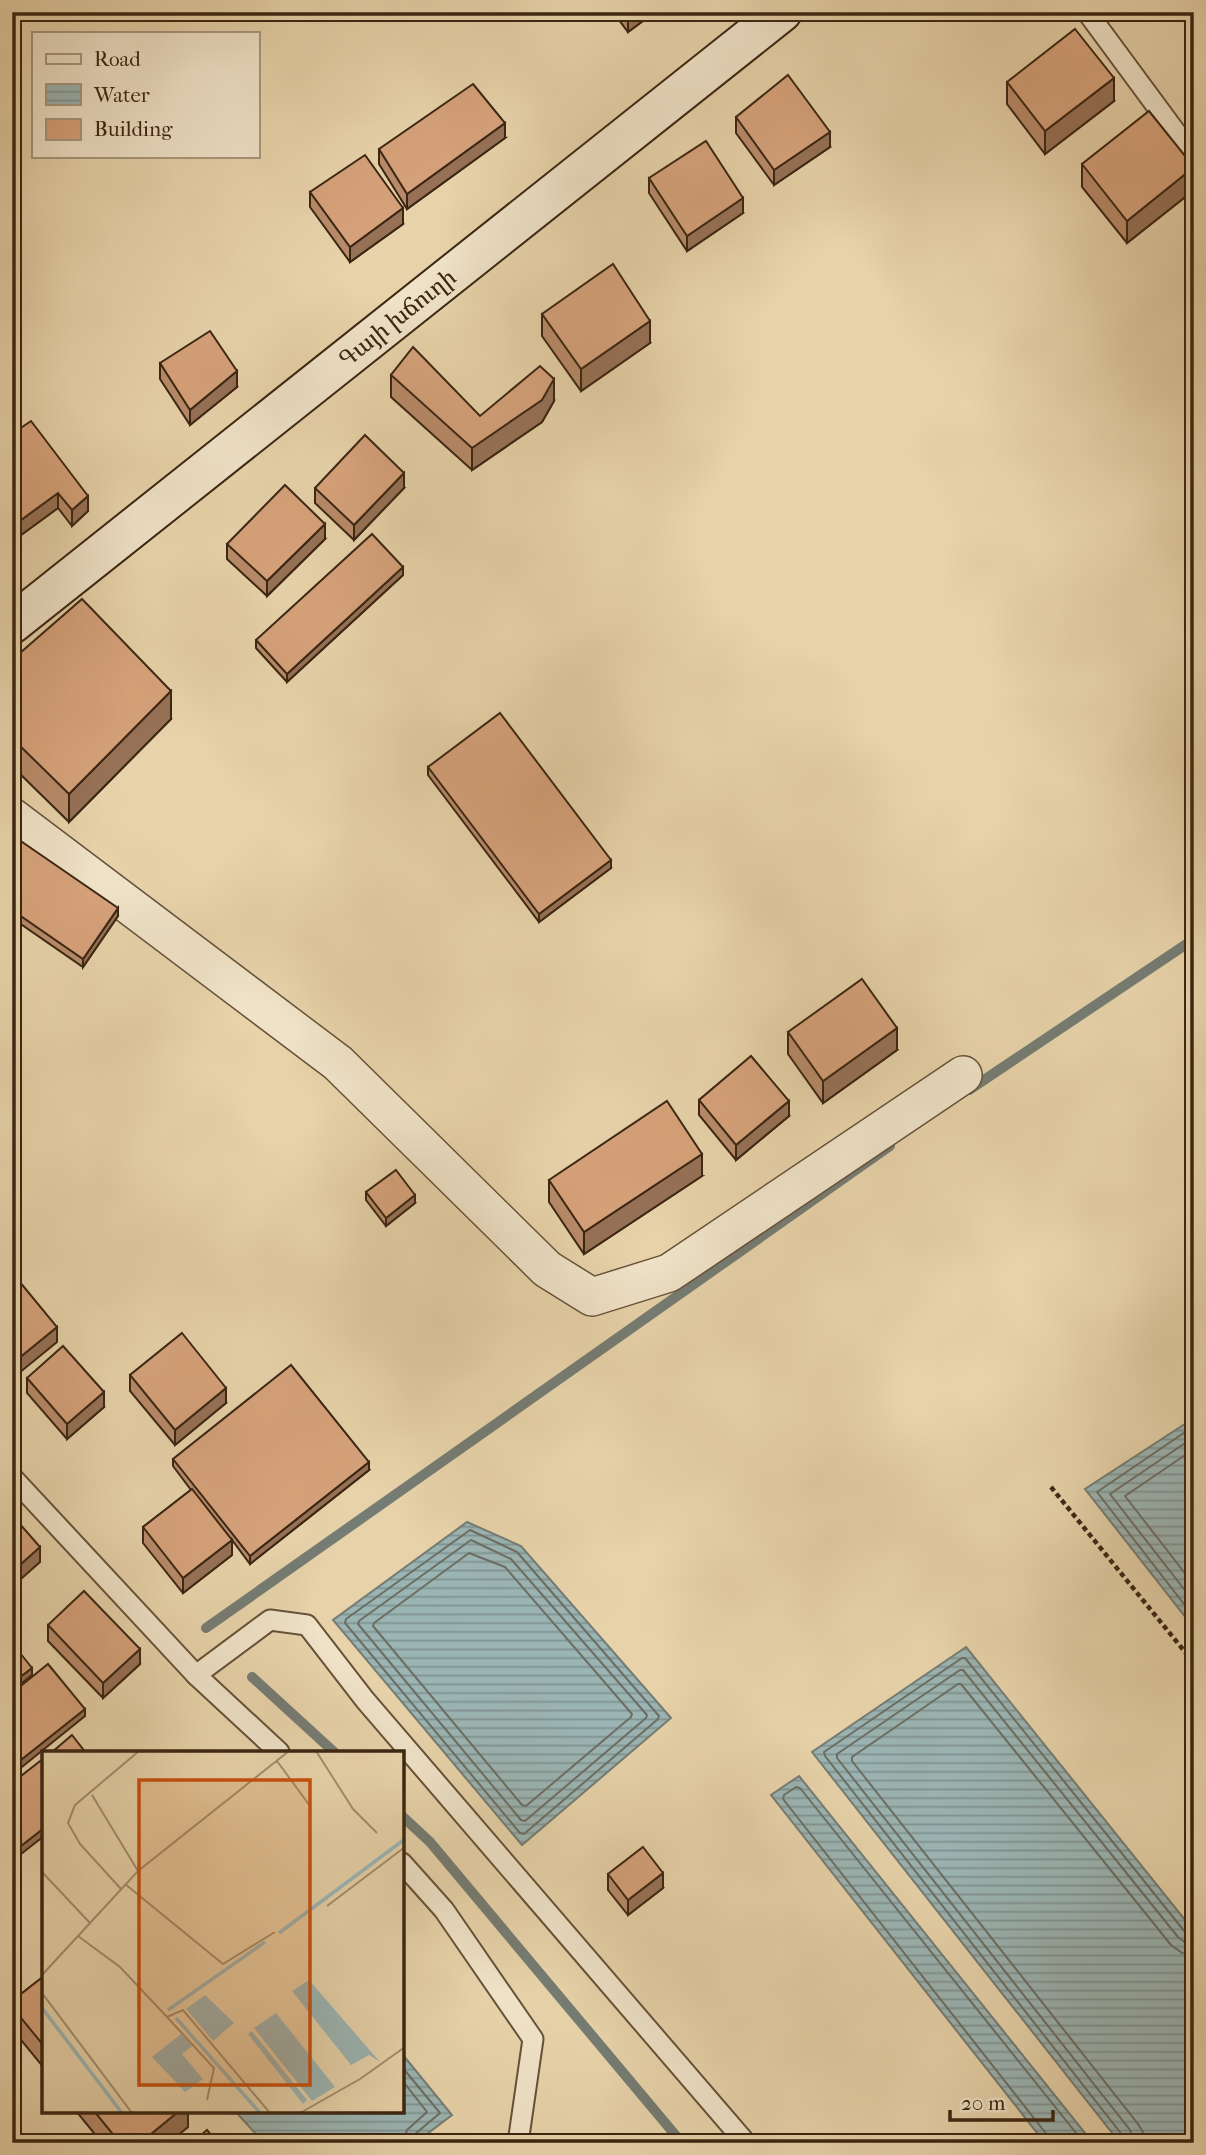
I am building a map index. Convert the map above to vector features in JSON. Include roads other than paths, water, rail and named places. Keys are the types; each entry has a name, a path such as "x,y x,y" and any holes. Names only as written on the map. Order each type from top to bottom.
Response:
{"main road":[{"name":"Գայի խճուղի","path":"12,624 782,12"}],"street":[{"path":"12,817 338,1063 547,1269 592,1297 669,1273 963,1075"}],"lane":[{"path":"1087,12 1194,157"},
{"path":"12,1477 196,1675 278,1751"},
{"path":"196,1675 270,1620 307,1625 365,1700 746,2143"},
{"path":"404,1865 444,1910 533,2039 518,2143"}],"water":[{"path":"1194,1418 1194,1628 1085,1489"},
{"path":"467,1522 521,1546 671,1718 522,1845 333,1620"},
{"path":"966,1647 1194,1931 1194,2143 1120,2143 812,1752"},
{"path":"799,1776 1093,2143 1045,2143 771,1795"},
{"path":"404,2056 452,2115 415,2143 264,2143 237,2113 404,2113"}],"waterway":[{"path":"969,1090 1194,939"},
{"path":"206,1628 890,1146"},
{"path":"252,1677 333,1751"},
{"path":"404,1818 430,1842 682,2143"}]}
